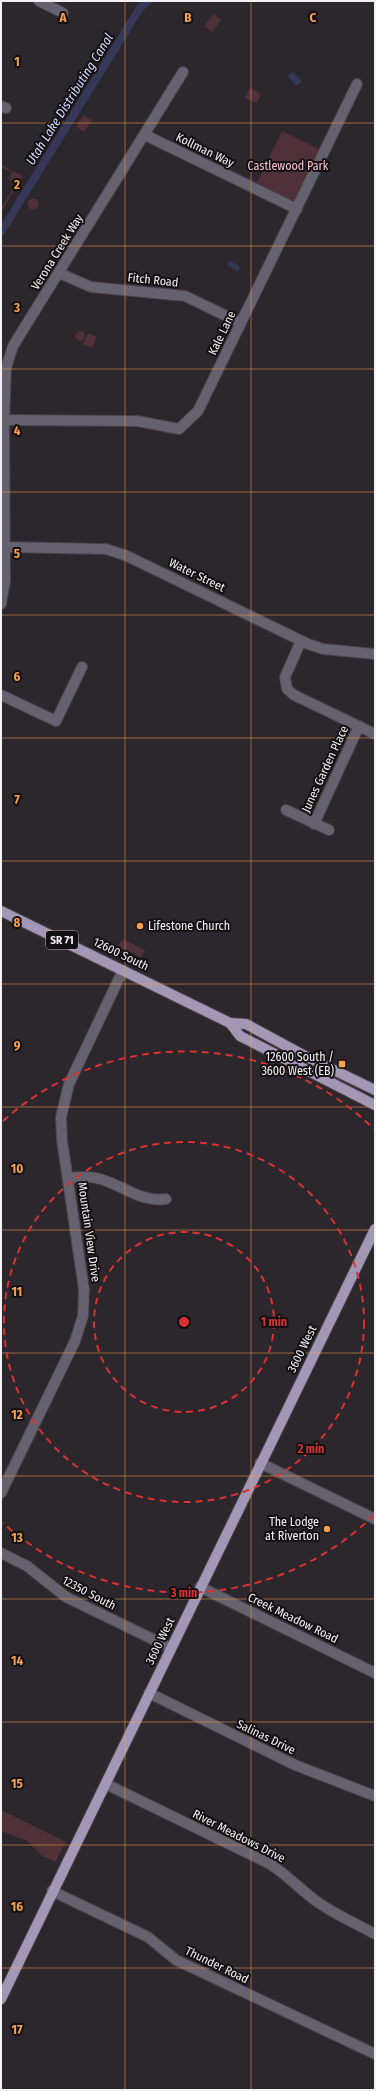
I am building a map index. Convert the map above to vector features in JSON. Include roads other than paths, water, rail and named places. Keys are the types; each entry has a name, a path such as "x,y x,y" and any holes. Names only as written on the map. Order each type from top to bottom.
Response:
{"main road":[{"name":"12600 South","path":"1,911 230,1023 246,1024 305,1056 375,1090"},
{"name":"12600 South","path":"230,1023 240,1036 375,1105"},
{"name":"3600 West","path":"1,1999 52,1891 106,1784 260,1463 375,1229"}],"street":[{"path":"39,1 63,13"},
{"name":"Verona Creek Way","path":"1,604 4,581 2,420 6,368 13,346 183,72"},
{"name":"Kale Lane","path":"2,420 137,421 179,429 198,411 357,84"},
{"name":"Kollman Way","path":"145,135 296,209"},
{"name":"Fitch Road","path":"59,273 91,287 185,296 241,323"},
{"name":"Water Street","path":"3,547 106,549 127,556 301,641 323,649 375,654"},
{"path":"301,641 285,677 285,686 294,695 375,734"},
{"path":"1,695 56,721 82,666"},
{"name":"Junes Garden Place","path":"314,824 359,726"},
{"name":"Junes Garden Place","path":"286,810 329,830"},
{"name":"Mountain View Drive","path":"1,1493 75,1341 83,1316 83,1281 61,1129 65,1095 123,970"},
{"path":"68,1178 96,1178 143,1198 155,1201 166,1199"},
{"path":"260,1463 375,1519"},
{"name":"12350 South","path":"1,1553 27,1566 66,1597 171,1648"},
{"name":"Creek Meadow Road","path":"200,1587 375,1673"},
{"name":"Salinas Drive","path":"149,1693 295,1765 375,1796"},
{"name":"River Meadows Drive","path":"106,1784 270,1864 283,1872 315,1900 340,1916 375,1934"},
{"name":"Thunder Road","path":"52,1891 148,1936 176,1960 375,2054"}],"water":[{"path":"293,71 302,82 296,86 288,76"},
{"path":"229,261 240,266 238,271 227,266"}],"waterway":[{"name":"Utah Lake Distributing Canal","path":"1,232 140,8 148,1"}],"place":[{"name":"Lifestone Church","path":"140,926"},
{"name":"12600 South / 3600 West (EB)","path":"342,1064"},
{"name":"The Lodge at Riverton","path":"327,1529"}],"park label":[{"name":"Castlewood Park","path":"288,166"}]}
